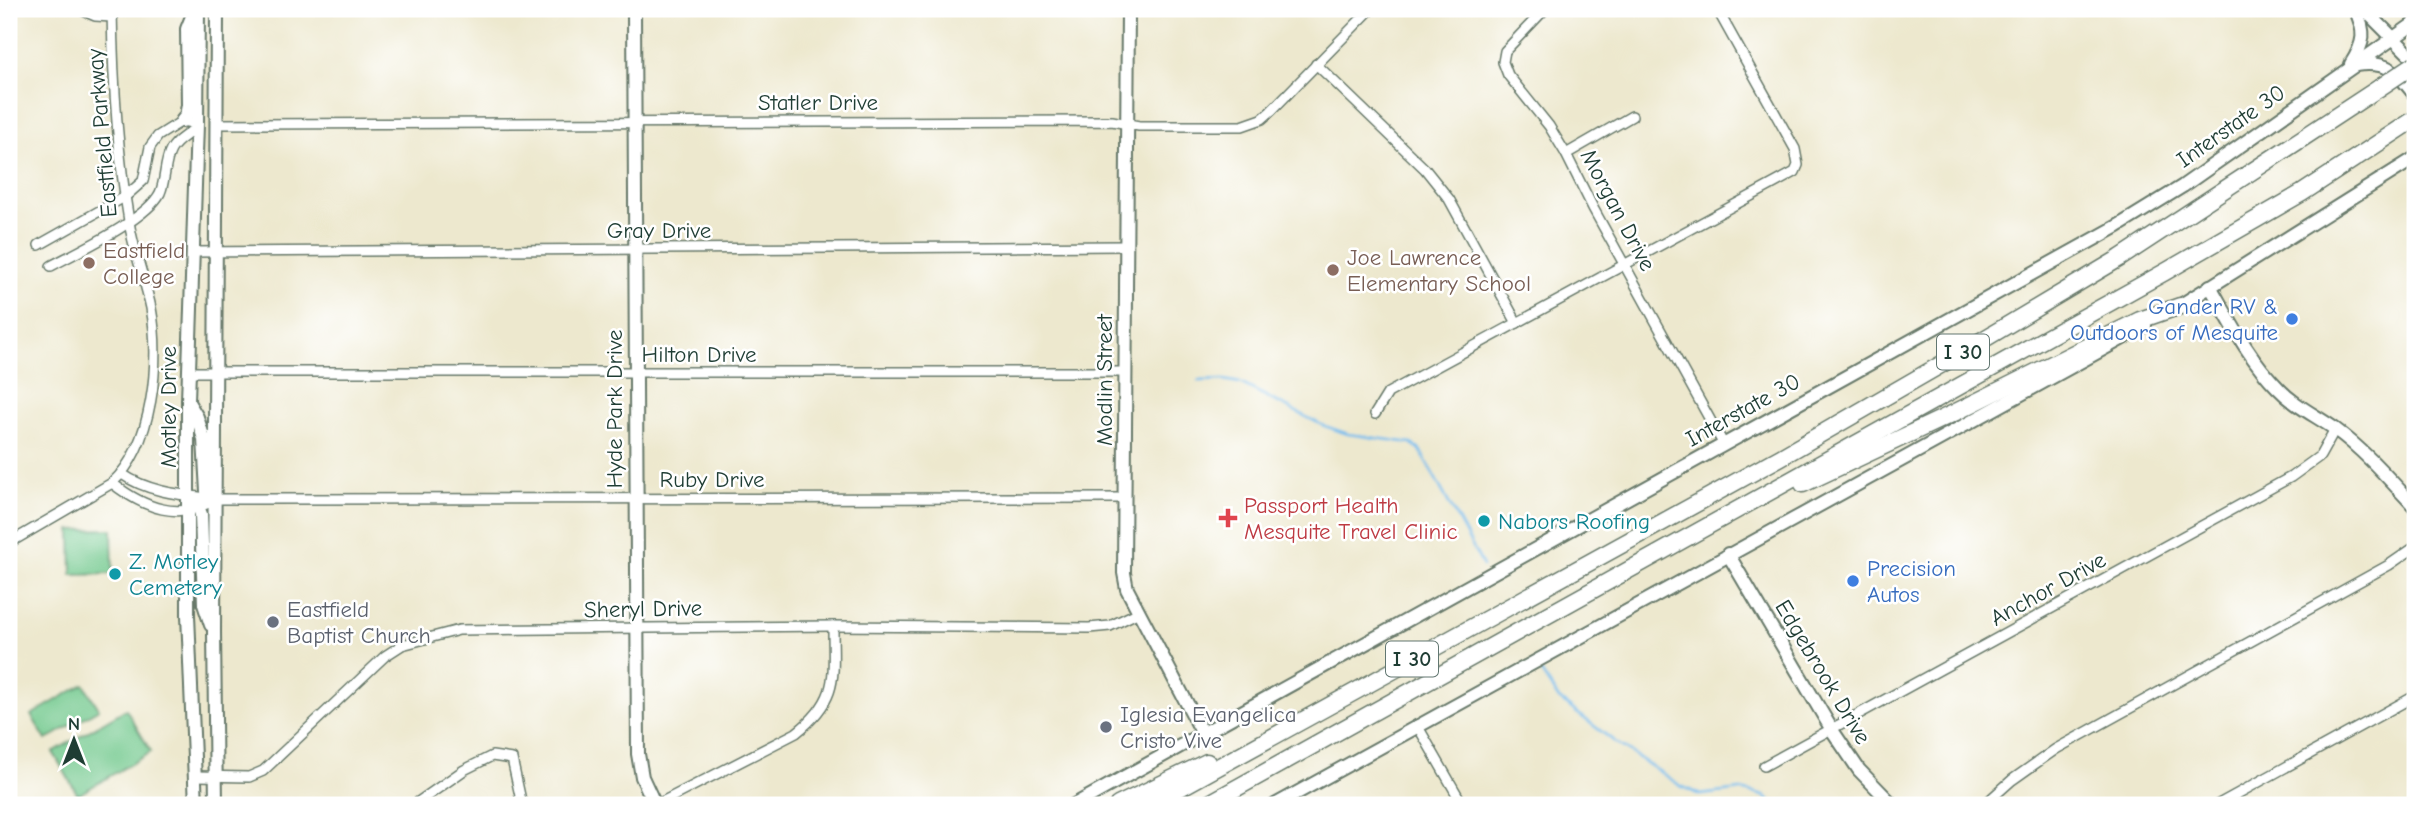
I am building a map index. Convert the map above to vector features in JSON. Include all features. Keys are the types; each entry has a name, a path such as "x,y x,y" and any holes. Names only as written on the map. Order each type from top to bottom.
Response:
{"highway":[{"name":"I 30","path":"1149,805 1781,457 1949,360 2120,258 2415,62"},
{"name":"I 30","path":"1206,805 2237,231 2410,122"},
{"path":"1717,521 1819,477 1956,412 2140,320 2180,306"},
{"path":"1118,805 1202,764 1290,727"},
{"path":"1219,805 1277,766"}],"main road":[{"path":"182,121 188,105 187,29 196,9"},
{"name":"Motley Drive","path":"196,9 197,124 188,372 188,496 194,510 188,615 196,805"},
{"path":"216,805 214,632 217,9"},
{"name":"Hyde Park Drive","path":"634,9 638,754 642,777 656,805"},
{"name":"Modlin Street","path":"1128,9 1124,573 1139,612 1203,734"},
{"path":"2351,68 2363,43 2363,31 2355,9"},
{"path":"2364,9 2393,36 2415,62"},
{"name":"Interstate 30","path":"1074,805 2118,226 2183,186 2415,23"},
{"path":"2351,68 2377,63 2389,67 2397,72 2415,95"},
{"path":"197,124 217,124"},
{"path":"1275,805 2180,306 2415,158"},
{"path":"2210,286 2244,346 2276,386 2293,403 2335,429 2378,466 2415,508"},
{"path":"188,401 204,439 207,492 216,499"},
{"path":"194,510 204,604 214,632"},
{"name":"Edgebrook Drive","path":"1728,554 1832,730 1859,771 1893,805"}],"street":[{"name":"Eastfield Parkway","path":"9,542 112,483 122,474 138,449 145,425 156,349 151,310 129,222 116,117 112,13 95,16 79,9"},
{"path":"1128,9 1178,9"},
{"name":"Statler Drive","path":"217,124 1112,121 1139,126 1231,127 1254,123 1272,111 1371,9"},
{"name":"Morgan Drive","path":"1545,9 1504,51 1503,62 1508,75 1549,126 1566,153 1592,208 1724,444"},
{"path":"1375,414 1388,393 1795,172 1798,165 1795,149 1717,9"},
{"path":"1317,64 1425,169 1449,199 1517,323"},
{"path":"1566,153 1632,116"},
{"path":"39,245 126,196 143,181 150,147 158,136 182,121 197,124 190,135 181,138 171,150 160,192 149,209 51,266"},
{"name":"Gray Drive","path":"192,252 1125,246"},
{"name":"Hilton Drive","path":"188,372 1126,372"},
{"name":"Anchor Drive","path":"1764,766 2291,477 2320,456 2335,429"},
{"name":"Ruby Drive","path":"122,474 133,482 173,494 216,499 1124,498"},
{"path":"112,483 129,497 149,506 194,510 216,499"},
{"path":"1984,805 2012,780 2056,750 2389,565 2415,547"},
{"name":"Sheryl Drive","path":"196,776 249,777 263,771 385,656 402,645 459,629 833,626 1088,628 1110,626 1139,612"},
{"path":"656,805 796,733 811,721 828,698 833,677 833,626"},
{"path":"2217,805 2415,696"},
{"path":"1417,725 1463,805"},
{"path":"414,805 464,770 492,756 503,756 512,759 522,805"}],"green space":[{"path":"112,529 113,574 72,575 71,530"},
{"path":"84,684 99,709 46,740 31,715"},
{"path":"126,709 151,752 78,795 53,752"}],"waterway":[{"path":"1198,381 1224,380 1240,383 1322,425 1348,434 1411,443 1420,450 1483,566"},
{"path":"1539,669 1559,699 1615,742 1681,786 1700,795 1741,790 1764,796 1774,805"}],"place":[{"name":"Eastfield College","path":"89,263"},
{"name":"Joe Lawrence Elementary School","path":"1333,270"},
{"name":"Gander RV & Outdoors of Mesquite","path":"2292,319"},
{"name":"Passport Health Mesquite Travel Clinic","path":"1228,518"},
{"name":"Nabors Roofing","path":"1484,521"},
{"name":"Z. Motley Cemetery","path":"115,574"},
{"name":"Precision Autos","path":"1853,581"},
{"name":"Eastfield Baptist Church","path":"273,622"},
{"name":"Iglesia Evangelica Cristo Vive","path":"1106,727"}]}
